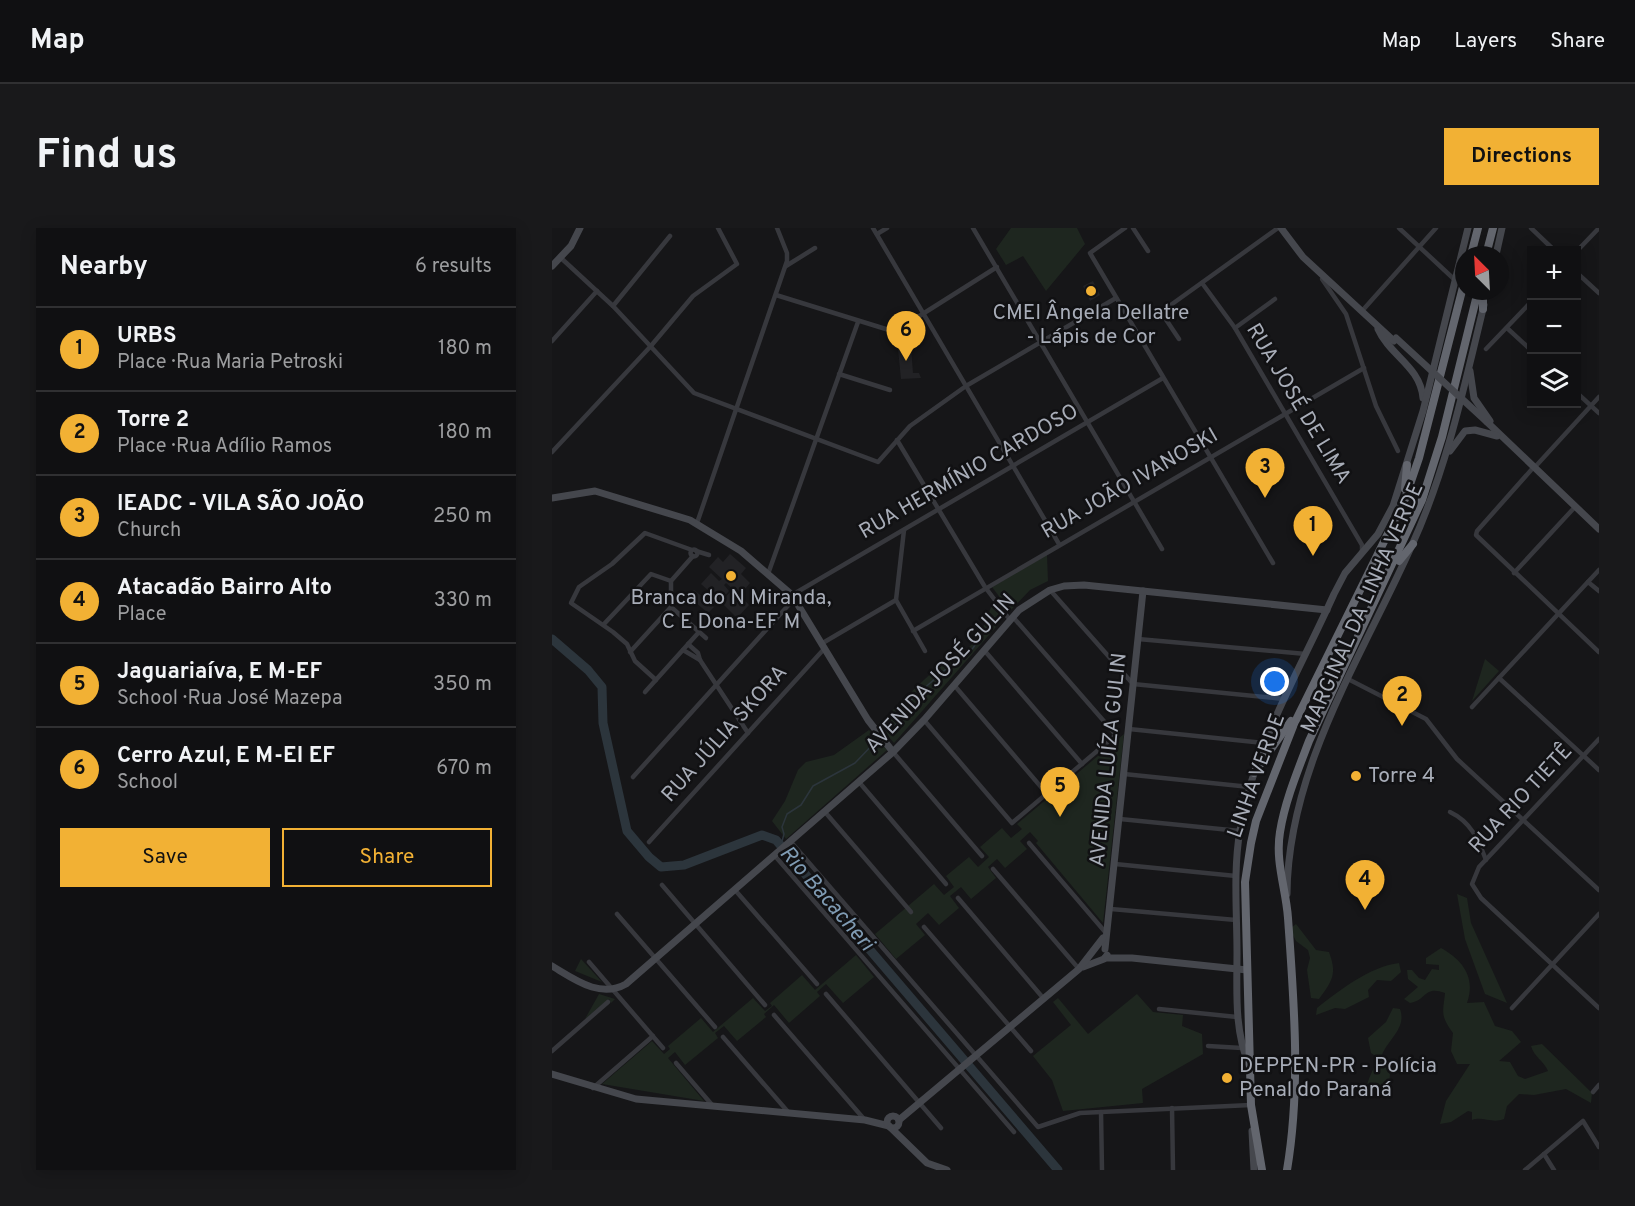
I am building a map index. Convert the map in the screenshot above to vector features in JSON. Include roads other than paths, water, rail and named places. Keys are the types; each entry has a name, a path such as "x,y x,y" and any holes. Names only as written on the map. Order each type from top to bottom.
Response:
{"highway":[{"path":"1473,246 1478,228"},
{"path":"1488,246 1493,228"},
{"name":"LINHA VERDE","path":"1262,1170 1251,1105 1245,882 1249,850 1256,821 1304,703 1405,499 1419,458 1460,300"},
{"name":"LINHA VERDE","path":"1289,1170 1296,1078 1287,904 1279,868 1280,832 1294,781 1314,728 1392,568 1422,500 1436,460 1476,300"},
{"path":"1483,309 1484,300"},
{"path":"1405,499 1407,465"},
{"path":"1392,568 1413,544"},
{"path":"1254,773 1304,703"}],"street":[{"path":"552,266 561,258 580,228"},
{"path":"552,452 650,347 699,290 737,264 718,228"},
{"path":"697,523 786,266 787,254 777,228"},
{"path":"873,228 1059,544"},
{"path":"877,234 887,228"},
{"path":"973,228 1162,549"},
{"path":"1125,228 1116,231 1090,253 1273,563"},
{"path":"1133,228 1148,251"},
{"path":"1179,339 1161,312 1279,228 1312,265 1344,308 1379,415 1398,450"},
{"path":"1398,228 1455,280"},
{"path":"1362,311 1437,228"},
{"name":"MARGINAL DA LINHA VERDE","path":"1464,246 1468,228"},
{"path":"1498,246 1502,228"},
{"path":"1532,228 1550,246"},
{"path":"1581,247 1599,228"},
{"path":"613,306 670,236"},
{"path":"786,266 814,248"},
{"path":"561,258 613,306 691,391 878,462 916,420 966,386 1116,298"},
{"path":"1312,265 1522,455"},
{"path":"776,295 889,330 902,327 997,267"},
{"path":"1581,277 1599,293"},
{"name":"MARGINAL DA LINHA VERDE","path":"1250,1068 1242,1048 1237,1017 1236,876 1240,831 1250,787 1264,742 1345,573 1393,506 1423,411 1455,280"},
{"name":"RUA JOSÉ DE LIMA","path":"1202,283 1235,328 1365,547"},
{"path":"552,341 597,291"},
{"path":"1235,328 1275,299"},
{"path":"1486,350 1527,306"},
{"name":"MARGINAL DA LINHA VERDE","path":"1287,904 1287,857 1293,826 1311,767 1348,679 1413,544 1443,464 1483,309"},
{"path":"1374,321 1384,341 1417,375 1422,390 1423,411"},
{"path":"768,574 858,322"},
{"path":"1506,328 1527,347"},
{"path":"1470,360 1472,390 1476,403 1534,468 1587,518"},
{"name":"RUA JOÃO IVANOSKI","path":"914,631 985,587 1364,368"},
{"path":"839,374 890,390"},
{"name":"RUA HERMÍNIO CARDOSO","path":"633,777 793,597 1163,378"},
{"path":"1581,397 1599,413"},
{"path":"1599,398 1477,531 1477,537 1599,652"},
{"path":"1486,424 1599,529"},
{"path":"1443,464 1458,438 1465,431 1475,430 1497,436"},
{"path":"897,440 985,587 1116,735 1012,823 924,720"},
{"path":"552,498 595,491 697,523 732,544 793,597 868,720 982,856"},
{"path":"1514,573 1574,508"},
{"path":"904,530 896,600 925,651"},
{"path":"656,680 635,661 625,642 604,624 570,603 579,587 612,564 645,533 709,555"},
{"path":"630,652 671,607 671,581 693,556 690,554 694,550"},
{"path":"1472,707 1599,570"},
{"path":"604,624 651,574 671,581"},
{"path":"1588,582 1599,591"},
{"name":"AVENIDA JOSÉ GULIN","path":"613,989 626,984 893,752 924,720 1011,618 1028,603 1050,590 1077,585 1327,610"},
{"path":"1050,590 1133,684 1284,699"},
{"name":"AVENIDA LUÍZA GULIN","path":"1101,953 1111,909 1143,591"},
{"name":"RUA JÚLIA SKORA","path":"650,842 823,646 896,600"},
{"path":"671,607 706,638"},
{"path":"645,692 699,632"},
{"path":"1138,639 1306,654"},
{"path":"688,645 698,653 700,660 748,733"},
{"path":"683,650 700,660"},
{"path":"984,650 1082,764"},
{"path":"1499,678 1599,771"},
{"path":"1348,679 1426,720 1457,759 1599,890"},
{"path":"954,685 1047,794"},
{"path":"1129,729 1264,742"},
{"name":"RUA RIO TIETÊ","path":"1552,964 1480,898 1472,884 1476,872 1486,860 1599,739"},
{"path":"1124,774 1250,787"},
{"path":"859,782 946,884"},
{"path":"825,812 911,912"},
{"path":"1450,812 1462,818 1476,835 1486,860"},
{"path":"1120,819 1240,831"},
{"path":"789,843 1038,1127 1072,1114 1251,1105 1254,1170"},
{"path":"1029,843 1106,933"},
{"path":"776,854 1014,1132"},
{"path":"1115,864 1236,876"},
{"path":"993,869 1079,969"},
{"path":"662,885 765,1005"},
{"path":"735,890 817,984"},
{"path":"958,898 1044,999"},
{"path":"1111,909 1237,920"},
{"path":"617,914 715,1028"},
{"path":"1512,1008 1599,914"},
{"path":"924,927 1031,1051"},
{"path":"890,1127 895,1119 920,1103 1101,953 1247,970"},
{"path":"589,962 663,1048"},
{"path":"1552,964 1599,1008"},
{"path":"552,966 590,987 613,989"},
{"path":"826,994 941,1128"},
{"path":"552,1051 608,1002"},
{"path":"1159,1010 1237,1017"},
{"path":"774,1015 865,1120 890,1127 927,1163 947,1170"},
{"path":"593,1088 652,1036"},
{"path":"723,1036 789,1113"},
{"path":"1209,1046 1242,1048"},
{"path":"676,1063 713,1107"},
{"path":"552,1074 636,1099 865,1120 895,1119"},
{"path":"1593,1092 1599,1085"},
{"path":"1172,1108 1173,1170"},
{"path":"1101,1112 1102,1170"},
{"path":"895,1119 905,1140"},
{"path":"1525,1170 1583,1121 1599,1147"},
{"path":"1544,1154 1554,1170"}],"waterway":[{"path":"882,732 897,724 912,699 946,669 957,664 973,648 994,617"},
{"name":"Rio Bacacheri","path":"552,639 588,670 602,687 603,723 627,831 649,857 661,867 684,865 762,835 776,840 1058,1170"},
{"path":"781,845 784,834 782,827 787,814 801,805 813,786 855,763 878,739"}],"place":[{"name":"CMEI Ângela Dellatre - Lápis de Cor","path":"1091,291"},
{"name":"Cerro Azul, E M-EI EF","path":"906,361"},
{"name":"IEADC - VILA SÃO JOÃO","path":"1265,498"},
{"name":"URBS","path":"1313,556"},
{"name":"Branca do N Miranda, C E Dona-EF M","path":"731,576"},
{"name":"Torre 2","path":"1402,726"},
{"name":"Torre 4","path":"1356,776"},
{"name":"Jaguariaíva, E M-EF","path":"1060,817"},
{"name":"Atacadão Bairro Alto","path":"1365,910"},
{"name":"DEPPEN-PR - Polícia Penal do Paraná","path":"1227,1078"}]}
